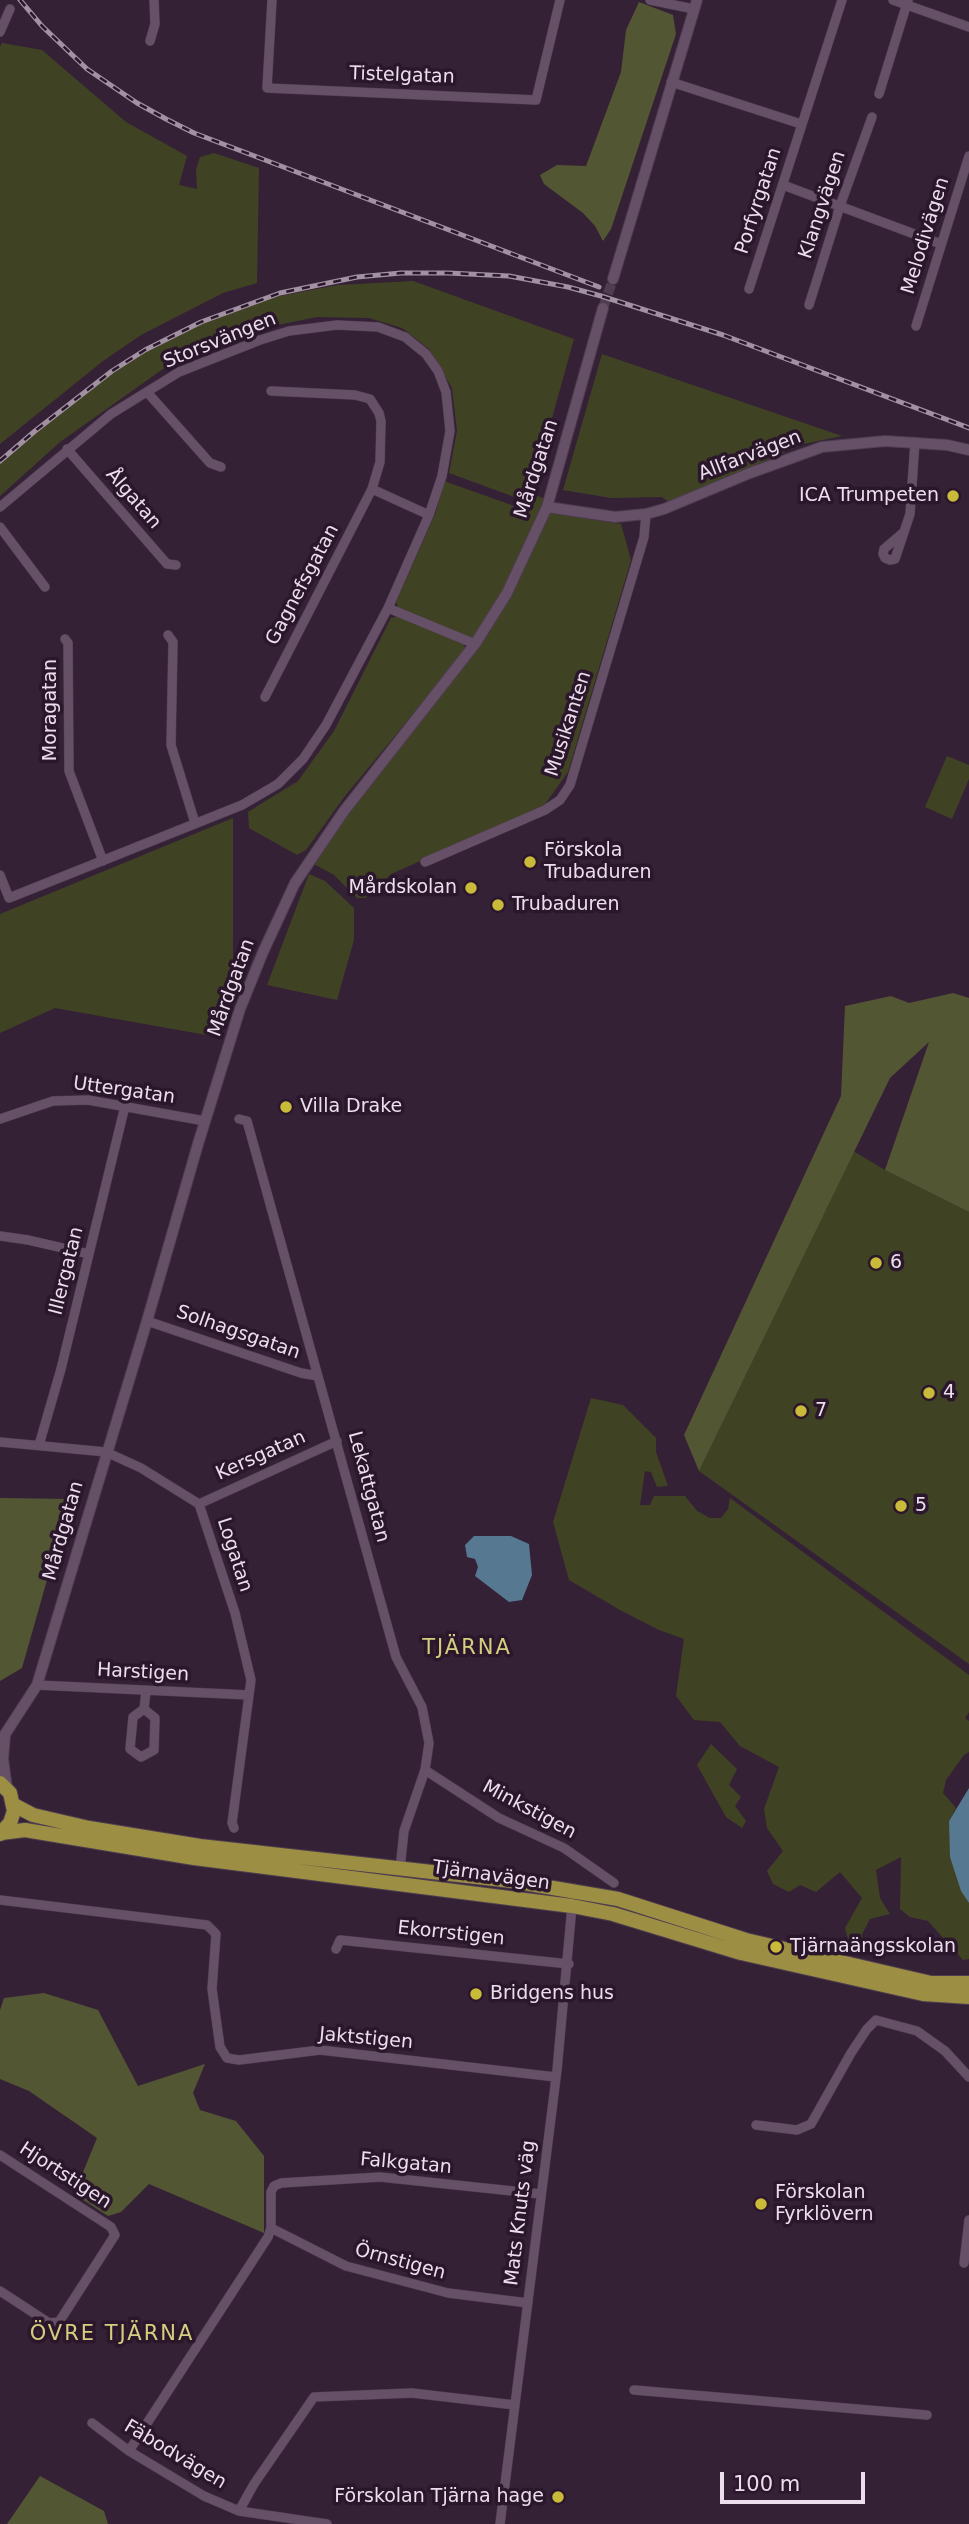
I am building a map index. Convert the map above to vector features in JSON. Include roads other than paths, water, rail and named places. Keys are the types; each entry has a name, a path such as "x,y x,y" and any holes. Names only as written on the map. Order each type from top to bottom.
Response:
{"highway":[{"path":"1,1833 10,1824 14,1804 4,1786"},
{"name":"Tjärnavägen","path":"14,1804 33,1815 89,1828 200,1846 512,1881 618,1899 746,1940 931,1983 969,1983"},
{"name":"Tjärnavägen","path":"1,1833 25,1830 194,1858 572,1906 613,1914 730,1949 923,1994 969,1997"}],"street":[{"path":"150,41 155,24 154,0"},
{"name":"Tistelgatan","path":"272,0 267,88 536,100 560,0"},
{"path":"612,279 695,5 650,0"},
{"name":"Porfyrgatan","path":"749,289 842,0"},
{"path":"893,0 907,2 969,27"},
{"path":"879,94 907,2"},
{"path":"0,32 10,9"},
{"path":"671,82 801,124"},
{"name":"Klangvägen","path":"809,305 872,117"},
{"name":"Melodivägen","path":"916,326 969,156"},
{"path":"783,185 941,244"},
{"name":"Mårdgatan","path":"4,1786 2,1738 37,1685 148,1321 205,1121 240,1009 263,952 295,883 344,811 475,644 507,593 547,508 603,308"},
{"name":"Storsvängen","path":"0,507 111,414 179,372 289,331 337,325 378,327 405,337 426,354 438,371 446,392 450,431 442,476 429,515 388,608 326,725 303,759 278,784 242,805 9,898 0,875"},
{"name":"Gagnefsgatan","path":"265,697 271,673 372,489 380,463 381,421 370,400 355,395 271,391"},
{"path":"147,392 211,463 221,467"},
{"name":"Allfarvägen","path":"547,508 615,517 646,514 822,447 885,441 947,445 969,450"},
{"path":"904,532 910,514 915,442"},
{"name":"Ålgatan","path":"67,449 167,564 176,565"},
{"path":"372,489 429,515"},
{"name":"Musikanten","path":"425,862 545,810 560,800 570,785 644,537 646,514"},
{"path":"0,527 46,587"},
{"path":"388,608 475,644"},
{"path":"168,635 173,642 172,745 195,823"},
{"name":"Moragatan","path":"65,639 68,643 69,771 103,861"},
{"name":"Uttergatan","path":"0,1119 53,1101 88,1100 205,1121"},
{"name":"Illergatan","path":"39,1445 125,1106"},
{"name":"Lekattgatan","path":"239,1119 247,1121 396,1657 422,1707 429,1743 425,1770 404,1831 400,1869"},
{"path":"0,1236 89,1254"},
{"name":"Solhagsgatan","path":"148,1321 301,1373 318,1376"},
{"name":"Kersgatan","path":"199,1504 337,1441"},
{"name":"Logatan","path":"0,1442 106,1452 141,1468 199,1504 235,1613 251,1680 232,1823 234,1828"},
{"name":"Harstigen","path":"37,1685 249,1695"},
{"path":"144,1709 155,1718 154,1750 141,1757 130,1749 132,1717 144,1709 146,1691"},
{"name":"Minkstigen","path":"425,1770 499,1818 564,1848 614,1883"},
{"name":"Jaktstigen","path":"0,1899 207,1926 216,1934 212,1989 220,2047 227,2058 239,2060 320,2050 556,2077"},
{"name":"Mats Knuts väg","path":"500,2524 556,2077 569,1965 572,1906"},
{"name":"Ekorrstigen","path":"336,1949 340,1940 569,1965"},
{"path":"755,2125 797,2130 811,2124 867,2029 876,2020 917,2031 945,2051 969,2077"},
{"name":"Hjortstigen","path":"0,2155 111,2227 115,2235 59,2322 49,2323 0,2291"},
{"name":"Falkgatan","path":"271,2228 271,2192 274,2186 281,2183 361,2176 541,2194"},
{"path":"964,2263 969,2220"},
{"path":"129,2451 261,2249 271,2228"},
{"name":"Örnstigen","path":"271,2228 345,2266 447,2293 528,2303"},
{"path":"634,2390 927,2415"},
{"path":"239,2511 254,2484 314,2398 412,2393 515,2405"},
{"name":"Fäbodvägen","path":"92,2423 129,2451 204,2496 239,2511 327,2524"}],"water":[{"path":"474,1536 511,1536 529,1544 532,1575 522,1600 509,1602 475,1576 478,1567 475,1559 467,1557 465,1545"},
{"path":"969,1788 969,1903 961,1891 950,1857 949,1821"}],"tunnel":[{"path":"603,308 613,279"}],"railway":[{"path":"20,0 42,26 87,69 137,103 194,133 599,287"},
{"path":"0,461 112,371 145,350 201,322 280,293 357,277 401,273 509,276 601,296 723,335 969,428"}],"place":[{"name":"ICA Trumpeten","path":"953,496"},
{"name":"Förskola Trubaduren","path":"530,862"},
{"name":"Mårdskolan","path":"471,888"},
{"name":"Trubaduren","path":"498,905"},
{"name":"Villa Drake","path":"286,1107"},
{"name":"6","path":"876,1263"},
{"name":"4","path":"929,1393"},
{"name":"7","path":"801,1411"},
{"name":"5","path":"901,1506"},
{"name":"Tjärnaängsskolan","path":"776,1947"},
{"name":"Bridgens hus","path":"476,1994"},
{"name":"Förskolan Fyrklövern","path":"761,2204"},
{"name":"Förskolan Tjärna hage","path":"558,2497"}],"district":[{"name":"TJÄRNA","path":"467,1649"},
{"name":"ÖVRE TJÄRNA","path":"112,2335"}]}
